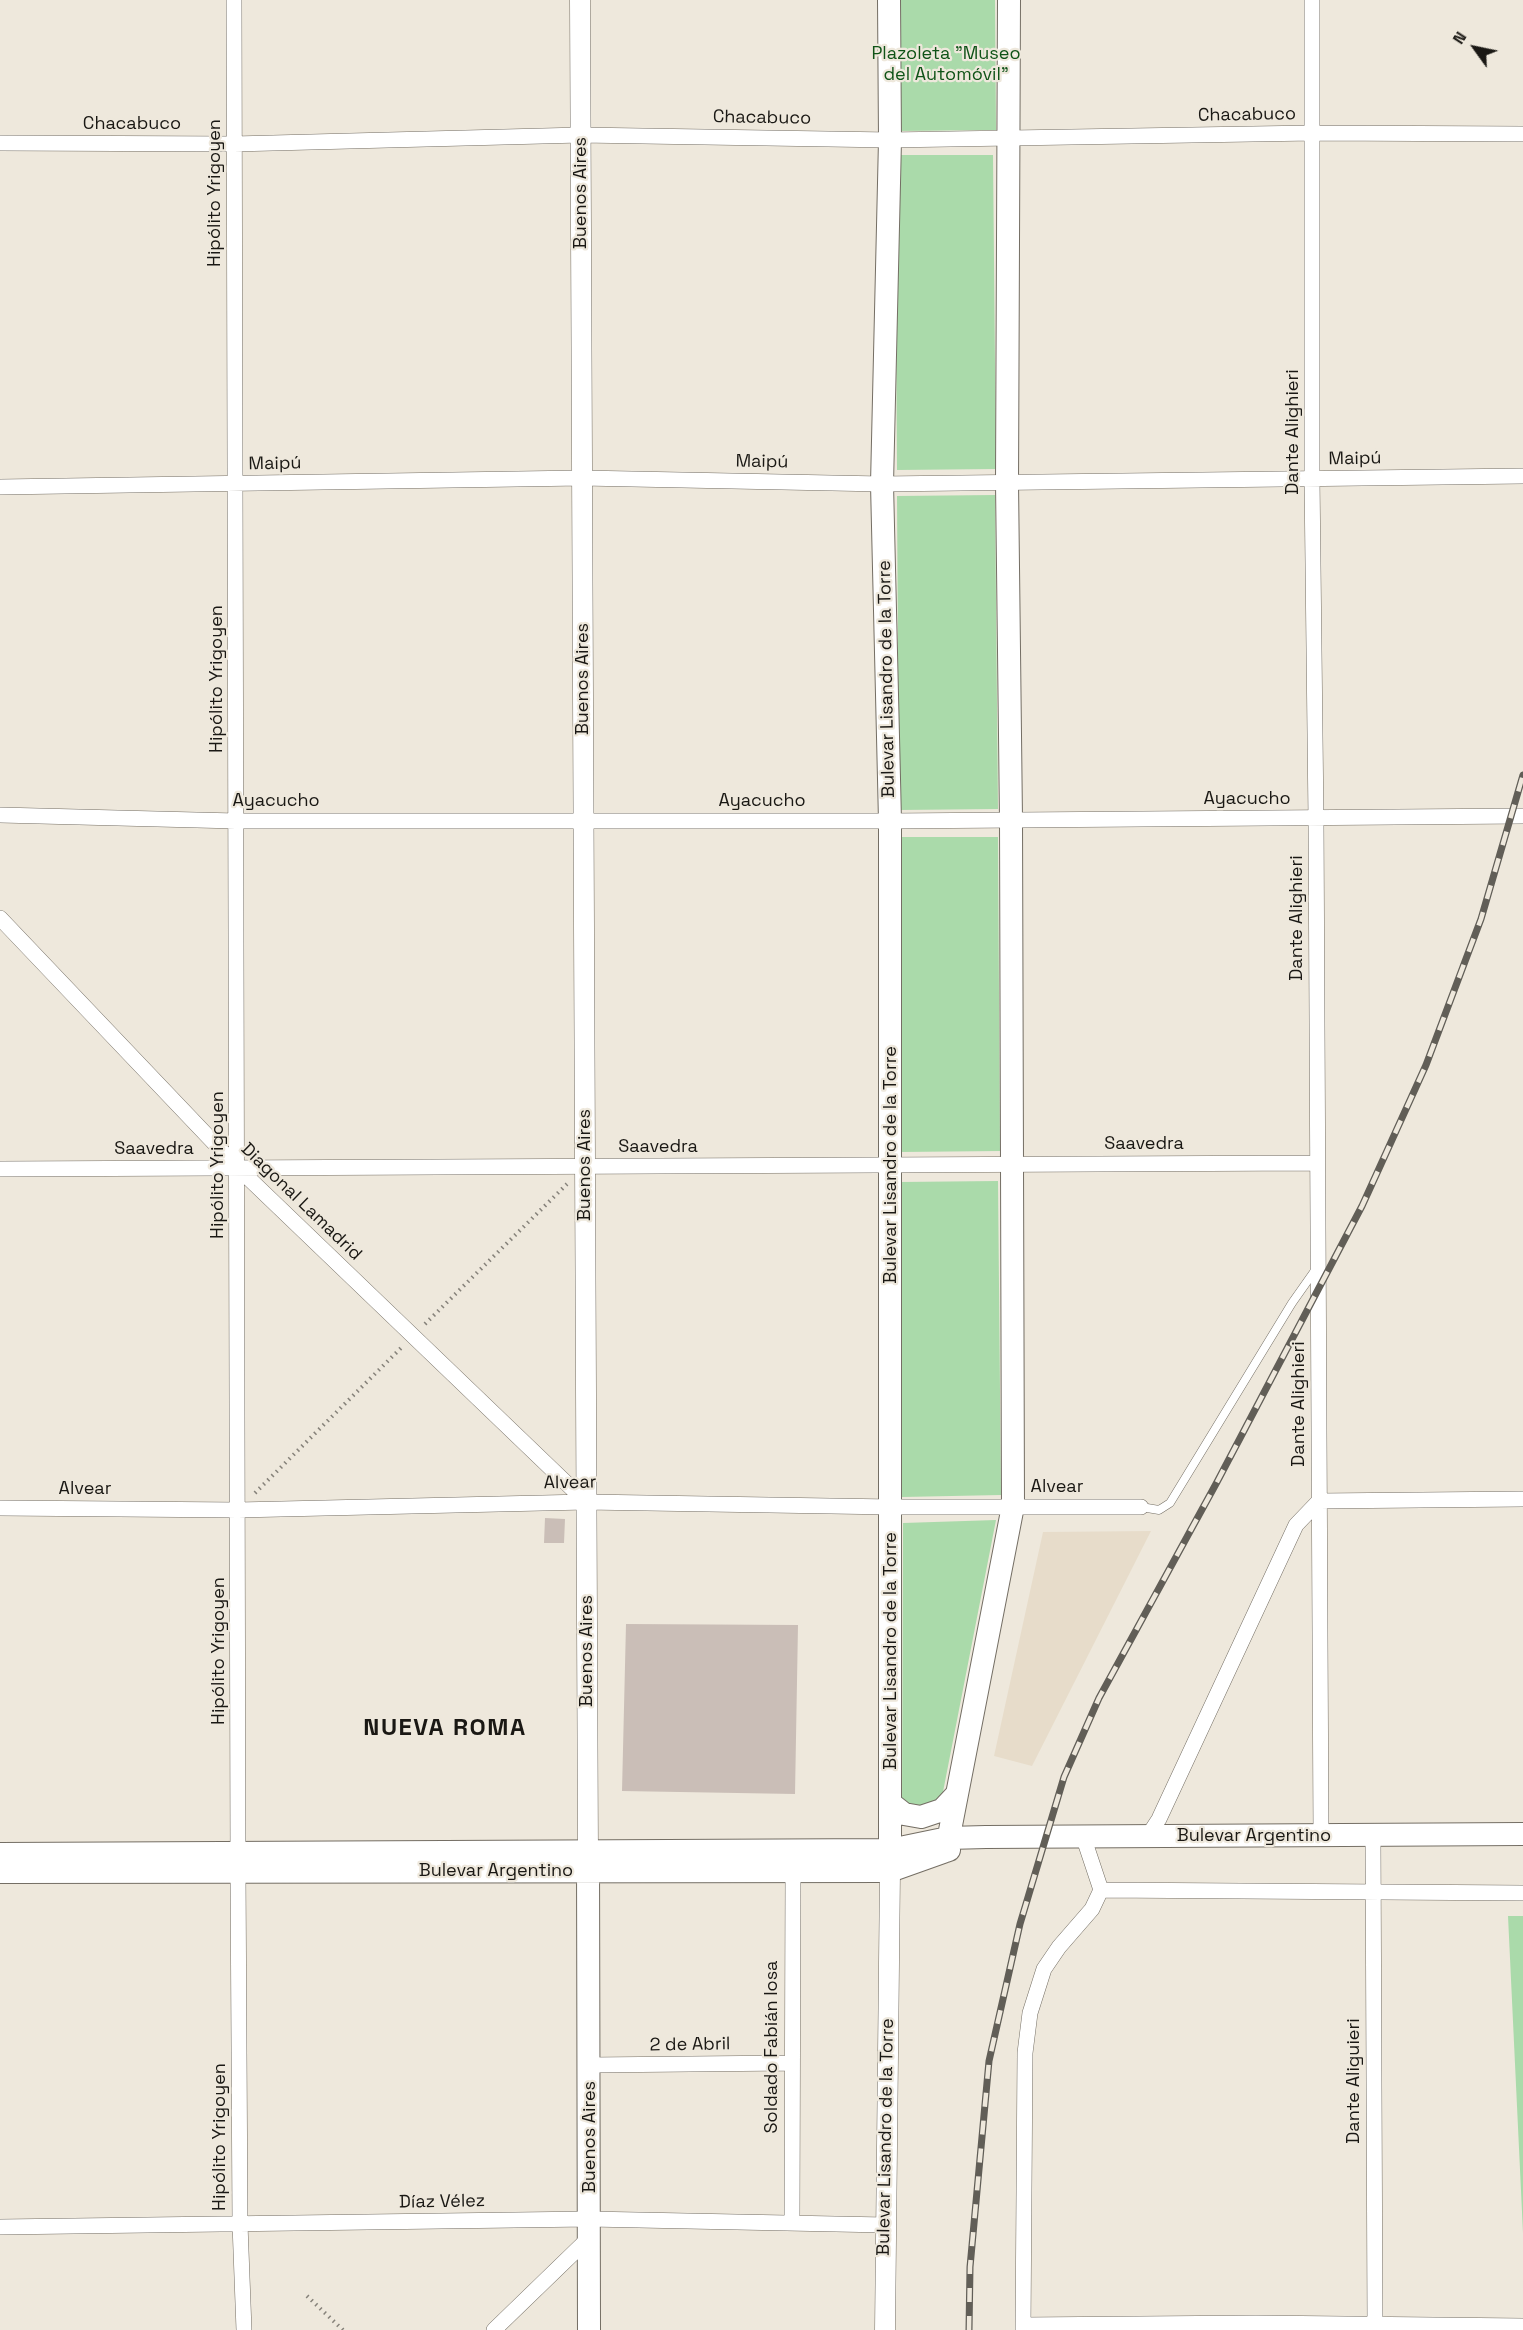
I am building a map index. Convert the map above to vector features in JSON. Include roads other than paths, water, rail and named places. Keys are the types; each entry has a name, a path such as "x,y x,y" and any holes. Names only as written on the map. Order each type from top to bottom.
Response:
{"main road":[{"name":"Bulevar Lisandro de la Torre","path":"889,0 890,140 882,483 891,822 890,1860"},
{"path":"947,1845 1013,1506 1011,819 1007,483 1009,0"},
{"path":"890,1803 904,1814 921,1817 942,1810 957,1794"},
{"name":"Bulevar Argentino","path":"587,1861 793,1872 890,1860 986,1837 1523,1834"},
{"name":"Bulevar Argentino","path":"0,1854 238,1862 890,1860"},
{"name":"Buenos Aires","path":"587,1861 590,2330"},
{"name":"Bulevar Argentino","path":"0,1872 238,1862"}],"street":[{"name":"Hipólito Yrigoyen","path":"234,0 238,1862 240,2224 244,2330"},
{"name":"Buenos Aires","path":"580,0 587,1861"},
{"name":"Dante Alighieri","path":"1312,0 1312,478 1321,1835"},
{"name":"Chacabuco","path":"0,143 234,144 581,135 890,140 1313,133 1523,134"},
{"name":"Maipú","path":"0,488 582,478 1007,483 1523,476"},
{"name":"Ayacucho","path":"0,815 237,821 891,822 1011,819 1523,816"},
{"name":"Diagonal Lamadrid","path":"0,918 237,1168 586,1502"},
{"name":"Saavedra","path":"0,1169 1317,1163"},
{"path":"1148,1836 1159,1819 1296,1525 1319,1501 1523,1499"},
{"name":"Alvear","path":"0,1508 238,1510 586,1502 892,1507 1141,1507"},
{"path":"1083,1836 1101,1890 1092,1909 1059,1947 1044,1969 1030,2013 1025,2053 1023,2327 1375,2326 1438,2328 1523,2326"},
{"name":"Dante Aliguieri","path":"1373,1836 1375,2326"},
{"name":"Bulevar Lisandro de la Torre","path":"885,2330 890,1860"},
{"name":"Soldado Fabián Iosa","path":"792,2223 793,1872"},
{"path":"1101,1890 1523,1893"},
{"name":"2 de Abril","path":"590,2065 791,2063"},
{"name":"Díaz Vélez","path":"0,2227 240,2224 589,2228 792,2223 885,2225"},
{"path":"494,2330 589,2228"}],"lane":[{"path":"1141,1507 1159,1510 1170,1503 1292,1303 1318,1266"}],"railway":[{"path":"969,2330 970,2267 989,2061 1020,1924 1064,1777 1099,1698 1217,1482 1362,1206 1426,1065 1481,919 1523,775"}],"district":[{"name":"NUEVA ROMA","path":"445,1728"}],"park label":[{"name":"Plazoleta \"Museo del Automóvil\"","path":"946,64"}]}
